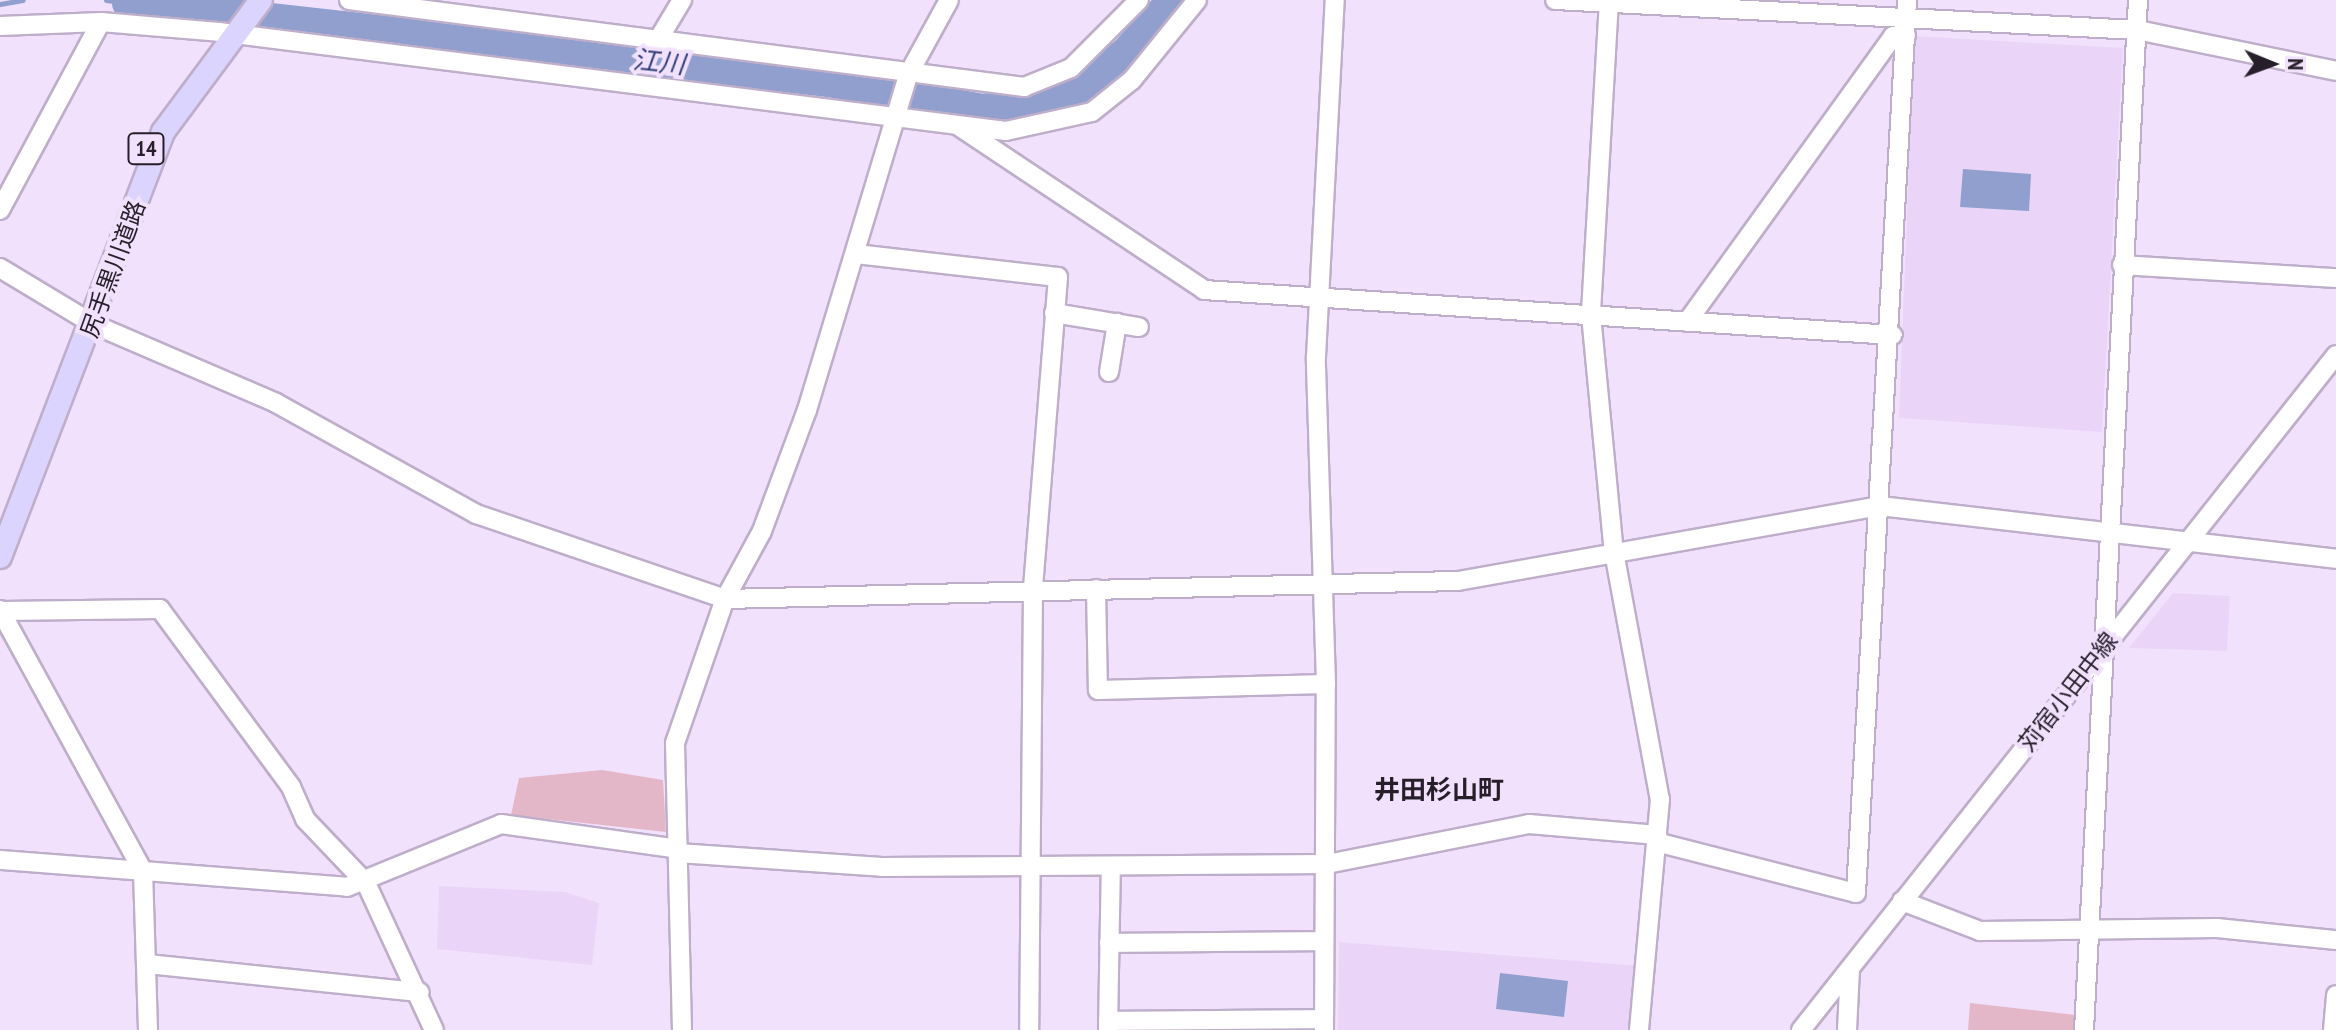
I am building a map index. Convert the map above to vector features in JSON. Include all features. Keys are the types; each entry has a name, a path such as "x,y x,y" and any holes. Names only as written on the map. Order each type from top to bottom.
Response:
{"main road":[{"name":"尻手黒川道路","path":"0,557 89,322 153,131 248,0"},
{"name":"尻手黒川道路","path":"226,33 261,0"},
{"name":"尻手黒川道路","path":"0,533 89,322"}],"street":[{"path":"349,0 908,75 1024,87 1044,83 1096,48 1139,0"},
{"path":"658,40 682,0"},
{"path":"682,1030 675,743 725,599 774,501 856,254 908,75 949,0"},
{"path":"0,26 101,22 226,33 898,115 960,127 1048,126 1092,112 1132,80 1197,0"},
{"path":"1111,866 1108,1026 1324,1024 1326,684 1321,583 1318,298 1335,0"},
{"path":"1555,0 1792,6 1906,18 2137,30 2336,71"},
{"path":"2084,1030 2138,0"},
{"path":"1609,1 1591,315 1614,552 1660,799 1639,1030"},
{"path":"1687,322 1906,18"},
{"path":"0,860 366,883 501,824 678,851 882,867 1327,864 1529,824 1657,838 1856,893 1893,335 1906,18"},
{"path":"0,210 101,22"},
{"path":"960,127 1204,290 1893,335"},
{"path":"856,254 1058,277 1033,591 1029,1030"},
{"path":"2122,265 2336,278"},
{"path":"0,268 89,322 276,403 332,440 489,520 725,599 1458,581 1880,506 2336,559"},
{"path":"1054,313 1139,327"},
{"path":"1109,372 1117,323"},
{"name":"苅宿小田中線","path":"1801,1030 2336,355"},
{"path":"1096,589 1098,690 1326,684"},
{"path":"148,1030 143,871 0,611 160,609 291,787 305,819 366,883 420,992 434,1030"},
{"path":"1902,901 1980,931 2090,935 2217,928 2336,940"},
{"path":"1109,943 1324,941"},
{"path":"147,964 420,992"},
{"path":"1847,1030 1850,969"},
{"path":"2333,1030 2336,995"}],"shaded area":[{"path":"1914,36 2123,48 2102,432 1899,418"},
{"path":"2173,593 2230,596 2227,651 2129,648"},
{"path":"602,770 663,780 666,832 511,815 519,778"},
{"path":"439,886 565,892 599,903 592,965 437,949"},
{"path":"1339,942 1640,966 1632,1030 1338,1030"},
{"path":"1970,1003 2076,1015 2075,1030 1968,1030"}],"water":[{"path":"1963,169 2031,174 2029,211 1960,207"},
{"path":"1500,973 1568,981 1564,1017 1496,1009"}],"waterway":[{"name":"江川","path":"0,4 23,0"},
{"name":"江川","path":"106,0 128,3"},
{"name":"江川","path":"128,3 829,81 982,110 1069,96 1126,53 1173,0"}],"district":[{"name":"井田杉山町","path":"1439,790"}]}
